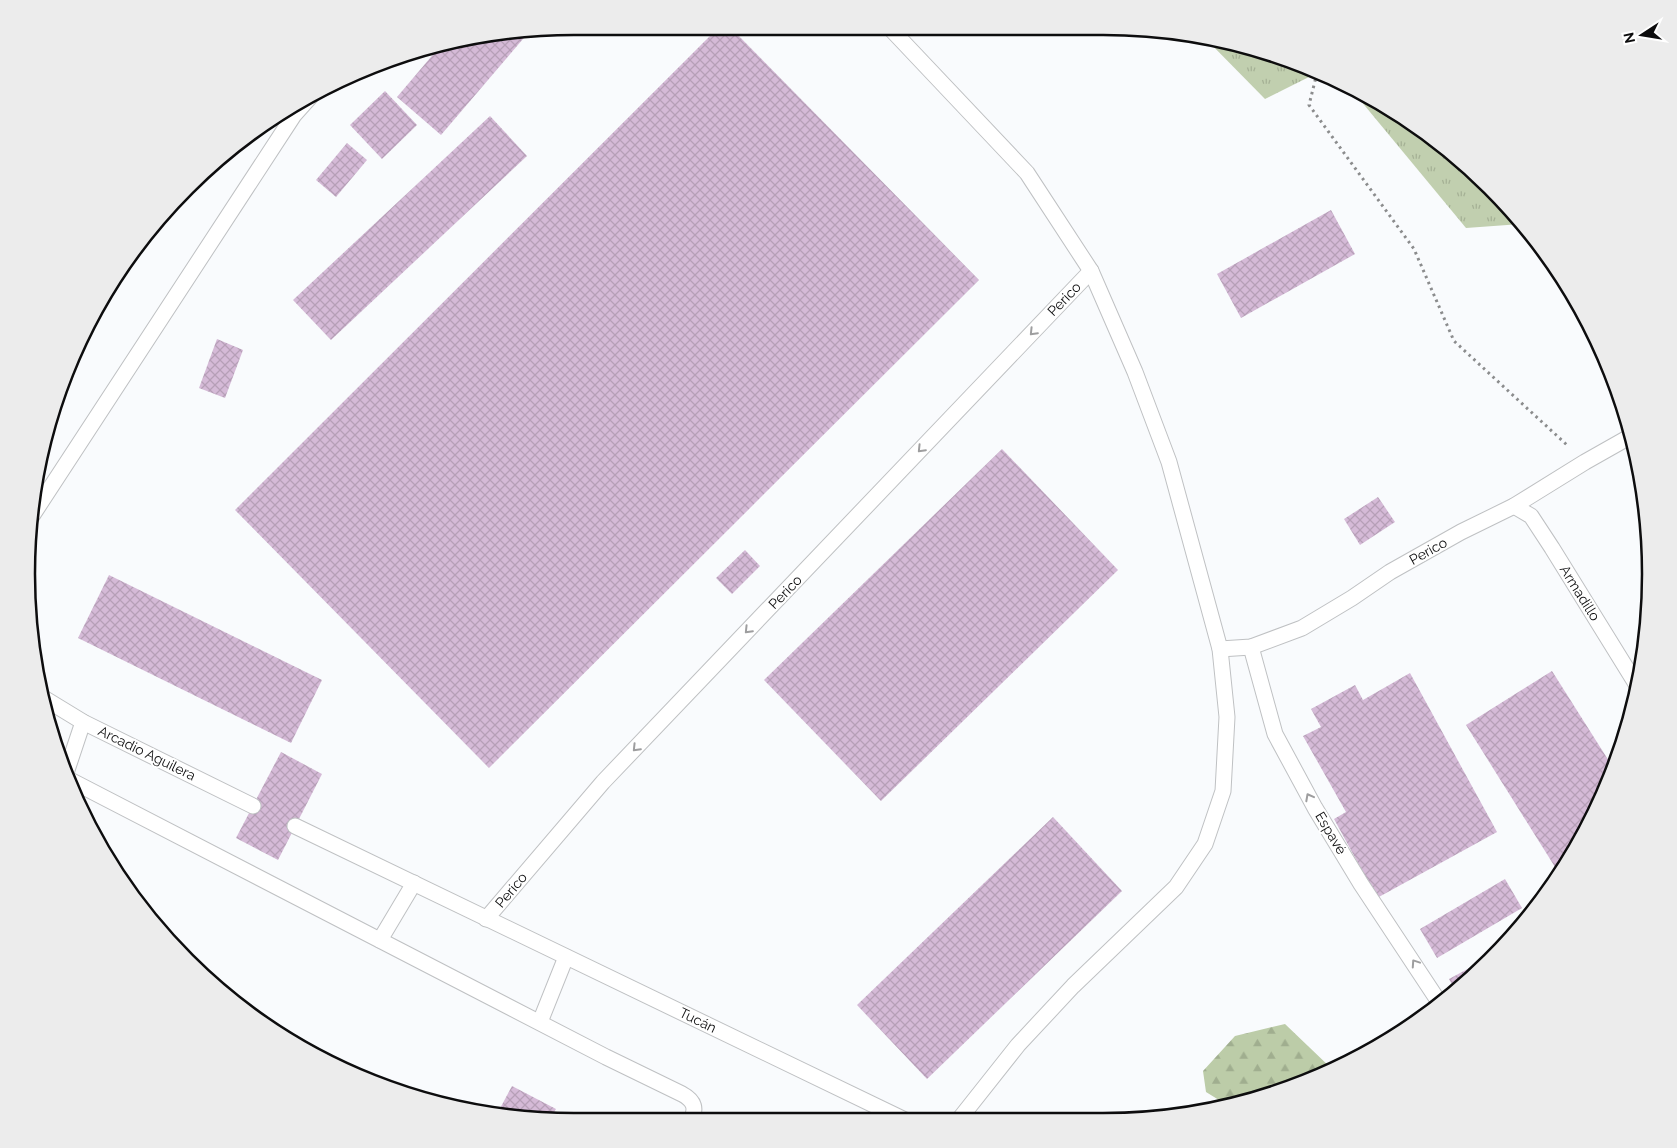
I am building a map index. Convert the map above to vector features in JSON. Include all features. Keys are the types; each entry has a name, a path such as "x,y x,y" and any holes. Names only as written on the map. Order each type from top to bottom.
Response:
{"lane":[{"path":"896,35 1027,174 1091,271 1135,372 1168,462 1220,649 1227,717 1222,790 1205,844 1176,887 1061,999 1018,1045 964,1113"},
{"path":"40,504 297,112"},
{"name":"Perico","path":"486,919 603,782 1091,271"},
{"name":"Perico","path":"1220,649 1251,647 1302,628 1352,598 1390,572 1460,532 1514,506 1625,439"},
{"name":"Armadillo","path":"1514,506 1530,516 1632,678"},
{"name":"Espavé","path":"1251,647 1275,734 1315,808 1361,884 1436,998"},
{"name":"Arcadio Aguilera","path":"50,702 83,722 253,806"},
{"path":"70,762 83,722"},
{"path":"78,784 690,1098 694,1104 694,1113"},
{"path":"295,826 486,919"},
{"path":"380,940 414,884"},
{"name":"Tucán","path":"486,919 881,1113"},
{"path":"540,1022 566,957"}],"path":[{"path":"1315,79 1309,105 1414,249 1454,341 1585,462"}],"green space":[{"path":"1213,46 1243,53 1310,76 1265,99"},
{"path":"1361,101 1431,146 1484,193 1513,225 1466,228"},
{"path":"1285,1024 1327,1064 1276,1084 1220,1100 1206,1092 1203,1071 1235,1036"}],"building":[{"path":"711,35 738,35 979,280 489,768 235,510"},
{"path":"524,38 441,135 397,97 434,53 469,45"},
{"path":"385,91 417,125 382,159 350,125"},
{"path":"490,116 527,156 331,340 293,300"},
{"path":"347,143 367,160 336,197 316,180"},
{"path":"1331,210 1355,254 1241,318 1217,274"},
{"path":"217,339 243,350 225,398 199,388"},
{"path":"1002,449 1118,570 881,801 764,680"},
{"path":"1378,497 1395,522 1360,545 1344,519"},
{"path":"745,550 760,566 732,594 716,578"},
{"path":"109,575 322,680 291,743 78,638"},
{"path":"1552,671 1608,760 1586,812 1570,844 1555,867 1466,725"},
{"path":"1410,673 1497,832 1377,898 1334,819 1346,812 1303,736 1321,727 1311,709 1355,685 1363,700"},
{"path":"281,752 322,774 278,860 236,838"},
{"path":"1053,817 1122,891 927,1079 857,1005"},
{"path":"1505,879 1522,908 1437,958 1420,929"},
{"path":"1471,967 1452,984 1449,979"},
{"path":"512,1086 556,1109 554,1112 500,1107"}]}
